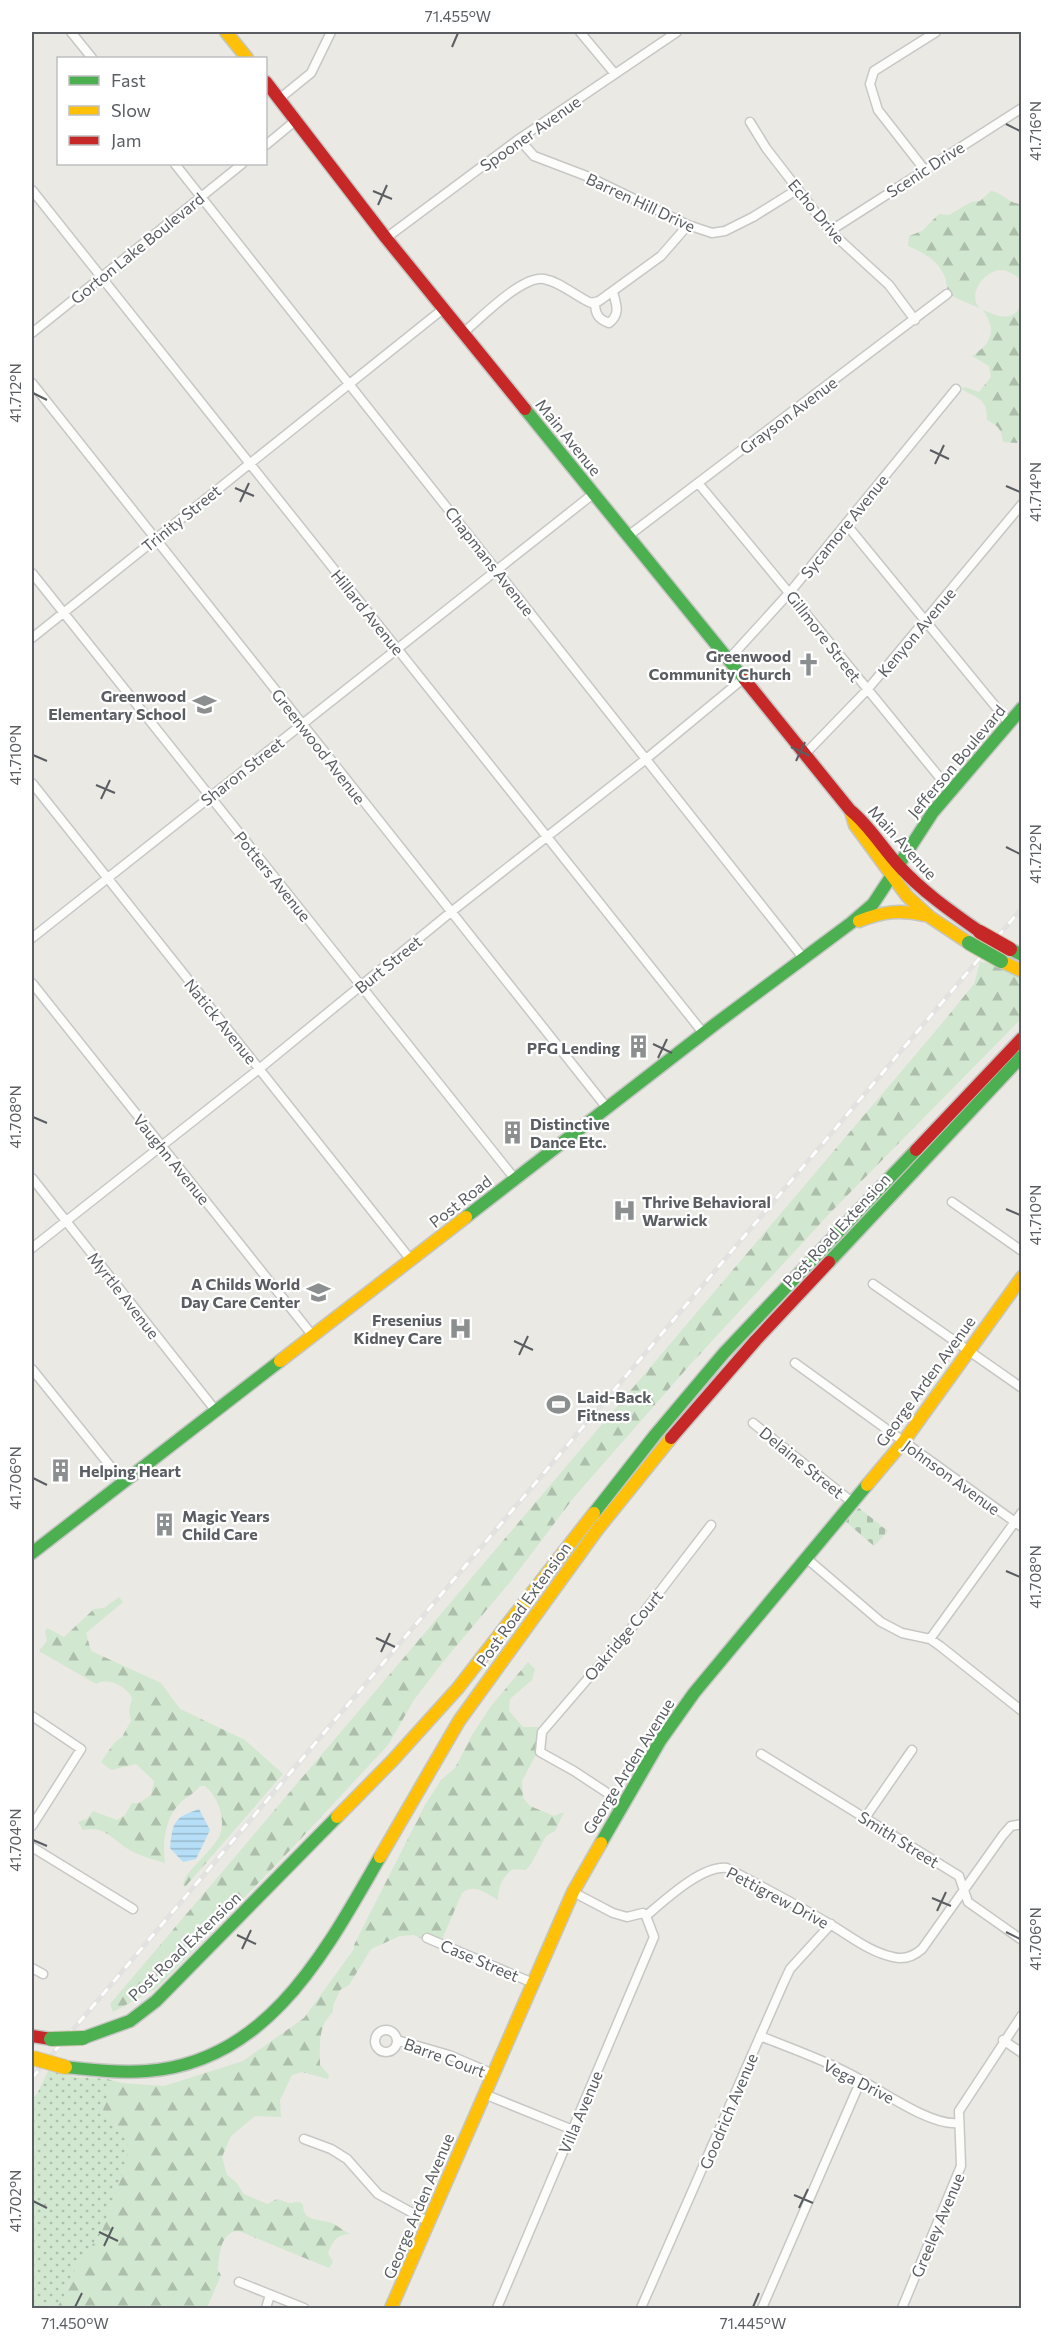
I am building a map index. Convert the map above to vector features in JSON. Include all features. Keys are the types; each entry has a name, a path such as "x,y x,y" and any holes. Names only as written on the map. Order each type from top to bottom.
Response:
{"main road":[{"path":"226,32 246,57"},
{"name":"Main Avenue","path":"267,83 386,238 850,810 855,825 895,871 980,932 1016,952"},
{"name":"Jefferson Boulevard","path":"895,871 911,843 950,790 1022,708"},
{"name":"Main Avenue","path":"895,871 907,896 930,917 969,943 1022,971"},
{"name":"Post Road","path":"32,1553 514,1179 851,923 873,904 895,871"},
{"path":"851,923 895,910 930,917"},
{"name":"Post Road Extension","path":"32,2036 51,2039 83,2038 130,2021 156,2001 393,1760 458,1688 648,1443 724,1353 1022,1038"},
{"name":"Post Road Extension","path":"32,2058 90,2072 153,2071 199,2061 235,2044 269,2017 297,1990 332,1939 459,1721 597,1530 675,1433 756,1340 1022,1056"},
{"name":"George Arden Avenue","path":"391,2308 573,1892 660,1741 694,1692 904,1441 1022,1277"}],"street":[{"path":"71,32 91,57"},
{"path":"279,99 311,73 331,32"},
{"path":"580,32 615,74"},
{"name":"Spooner Avenue","path":"386,238 519,139 677,32"},
{"path":"924,170 878,110 870,84 874,71 936,32"},
{"name":"Scenic Drive","path":"830,231 1022,108"},
{"path":"267,144 295,121"},
{"name":"Echo Drive","path":"750,122 766,148 830,231 889,285 915,320"},
{"name":"Barren Hill Drive","path":"519,139 534,156 589,177 688,225 711,233 725,231 753,217 798,189"},
{"name":"Chapmans Avenue","path":"176,165 804,959"},
{"name":"Gorton Lake Boulevard","path":"32,333 241,165"},
{"name":"Hillard Avenue","path":"32,190 704,1034"},
{"path":"463,333 522,284 535,279 545,279 562,286 581,299 591,303 595,302 613,292 661,256 688,225"},
{"path":"595,302 595,312 601,320 609,323 614,319 618,310 613,292"},
{"name":"Grayson Avenue","path":"628,536 947,294"},
{"name":"Trinity Street","path":"32,638 443,309"},
{"name":"Greenwood Avenue","path":"32,383 607,1108"},
{"name":"Sycamore Avenue","path":"729,659 790,592 956,389"},
{"name":"Gillmore Street","path":"698,483 790,592 950,790"},
{"name":"Sharon Street","path":"32,938 593,494"},
{"name":"Kenyon Avenue","path":"805,754 867,690 1022,504"},
{"path":"846,524 1009,723"},
{"name":"Potters Avenue","path":"32,573 514,1179"},
{"name":"Burt Street","path":"32,1248 259,1069 744,678"},
{"name":"Natick Avenue","path":"32,783 411,1260"},
{"name":"Vaughn Avenue","path":"32,983 313,1336"},
{"name":"Myrtle Avenue","path":"32,1178 216,1411"},
{"path":"952,1202 1022,1251"},
{"path":"873,1284 1022,1388"},
{"name":"Johnson Avenue","path":"795,1363 1018,1525"},
{"path":"32,1369 123,1482"},
{"name":"Delaine Street","path":"753,1423 852,1502"},
{"path":"930,1639 1018,1525 1022,1512"},
{"name":"Oakridge Court","path":"624,1804 540,1752 542,1732 634,1625 711,1525"},
{"path":"805,1557 881,1622 902,1633 930,1639 1022,1712"},
{"path":"32,1716 81,1749 32,1826"},
{"path":"865,1818 912,1750"},
{"name":"Smith Street","path":"761,1754 959,1876 968,1902 1022,1940"},
{"name":"Pettigrew Drive","path":"646,1916 673,1894 718,1867 727,1868 831,1924 875,1952 895,1958 916,1955 1003,1835 1011,1826 1022,1824"},
{"path":"32,1847 133,1909"},
{"path":"573,1892 613,1913 627,1917 643,1913 646,1916"},
{"name":"Villa Avenue","path":"497,2308 654,1937 646,1916"},
{"name":"Goodrich Avenue","path":"642,2308 790,1970 831,1924"},
{"name":"Case Street","path":"427,1938 533,1983"},
{"path":"32,1968 43,1974"},
{"name":"Greeley Avenue","path":"902,2308 961,2166 959,2112 1003,2040 1022,2015"},
{"name":"Vega Drive","path":"760,2036 861,2080 942,2123 958,2123"},
{"name":"Barre Court","path":"397,2040 449,2055 493,2074"},
{"path":"1003,2040 1022,2053"},
{"path":"762,2308 861,2080"},
{"path":"484,2094 573,2130"},
{"path":"304,2139 346,2158 378,2194 429,2222"},
{"path":"238,2282 304,2308"},
{"path":"266,2308 270,2295"}],"green space":[{"path":"991,191 1021,204 1021,279 1003,270 990,273 980,283 975,295 979,308 947,294 945,276 941,269 930,258 908,246 909,236 922,231 939,214 949,215 971,202 980,201"},
{"path":"1021,305 1021,434 1017,443 1003,442 999,428 987,420 984,403 961,389 965,387 979,392 991,377 989,366 972,356 984,346 990,336 990,324 983,310 999,316 1009,316"},
{"path":"980,962 999,964 1021,971 1021,1019 830,1213 689,1366 575,1496 510,1582 414,1700 388,1745 157,1988 113,2012 110,2004 939,1027 974,984"},
{"path":"859,1508 888,1531 874,1546 846,1522"},
{"path":"119,1597 123,1602 86,1633 91,1651 161,1683 180,1709 245,1740 283,1774 185,1887 183,1884 186,1876 212,1847 221,1831 222,1816 214,1796 205,1786 200,1786 176,1807 166,1830 165,1863 134,1852 101,1831 83,1830 78,1822 87,1819 93,1811 117,1820 125,1815 132,1803 139,1803 151,1795 154,1781 136,1764 111,1770 101,1762 114,1743 122,1737 131,1721 129,1711 132,1698 126,1690 111,1682 96,1684 39,1651 47,1641 45,1632 47,1628 64,1637 94,1609 104,1608"},
{"path":"528,1662 535,1669 532,1680 510,1699 509,1711 523,1727 545,1727 540,1747 522,1781 523,1798 530,1806 554,1816 564,1812 555,1831 546,1836 526,1870 513,1869 506,1875 500,1887 498,1900 476,1889 462,1893 441,1942 431,1943 414,1935 400,1936 371,1949 349,1985 340,1990 333,2006 333,2012 322,2030 320,2065 329,2075 328,2079 302,2072 292,2075 280,2100 281,2117 255,2116 231,2136 222,2157 227,2175 236,2182 244,2194 267,2204 277,2199 289,2203 299,2202 303,2205 308,2217 331,2223 350,2234 338,2237 333,2242 328,2253 333,2262 329,2268 239,2231 228,2235 224,2240 219,2258 218,2270 221,2275 207,2308 56,2308 63,2299 78,2262 101,2234 123,2173 129,2149 123,2131 113,2125 103,2110 107,2101 107,2079 122,2083 164,2086 243,2061 304,2018 354,1949 425,1805 441,1780 455,1768 472,1735 491,1706"},
{"path":"49,2069 75,2077 107,2079 107,2101 113,2125 123,2131 130,2149 101,2234 78,2262 63,2299 56,2308 32,2308 32,2156 35,2147 32,2132 32,2100"}],"water":[{"path":"199,1809 210,1830 196,1859 183,1862 170,1848 172,1832 179,1818"}],"railway":[{"path":"32,2078 1022,908"}],"traffic: fast":[{"path":"525,409 745,680"},
{"path":"898,866 933,812 1022,708"},
{"path":"466,1217 718,1022 851,923 873,904 898,866"},
{"path":"969,943 1001,961"},
{"path":"1010,949 1022,955"},
{"path":"829,1262 1022,1056"},
{"path":"594,1513 655,1435 724,1353 916,1150"},
{"path":"32,1553 280,1361"},
{"path":"601,1843 660,1741 694,1693 867,1485"},
{"path":"83,2038 130,2021 156,2001 337,1817"},
{"path":"65,2067 147,2071 190,2063 227,2047 260,2024 289,1996 315,1963 338,1928 380,1857"},
{"path":"51,2039 83,2038"}],"traffic: slow":[{"path":"226,32 246,57"},
{"path":"851,812 855,825 907,896 930,917 969,943"},
{"path":"859,921 891,912 924,915"},
{"path":"1001,961 1022,971"},
{"path":"280,1361 466,1217"},
{"path":"867,1485 904,1441 1022,1277"},
{"path":"380,1857 459,1721 597,1530 671,1438"},
{"path":"337,1817 393,1760 458,1688 594,1513"},
{"path":"391,2308 573,1892 601,1843"},
{"path":"33,2058 65,2067"}],"traffic: jam":[{"path":"267,83 386,238 525,409"},
{"path":"745,680 850,810 864,823 900,867 928,893 980,932"},
{"path":"980,932 1010,949"},
{"path":"916,1150 1022,1038"},
{"path":"671,1438 756,1340 829,1262"},
{"path":"32,2036 51,2039"}],"place":[{"name":"Greenwood Community Church","path":"809,664"},
{"name":"Greenwood Elementary School","path":"204,704"},
{"name":"PFG Lending","path":"638,1047"},
{"name":"Distinctive Dance Etc.","path":"512,1132"},
{"name":"Thrive Behavioral Warwick","path":"624,1210"},
{"name":"A Childs World Day Care Center","path":"318,1292"},
{"name":"Fresenius Kidney Care","path":"460,1328"},
{"name":"Laid-Back Fitness","path":"559,1405"},
{"name":"Helping Heart","path":"61,1470"},
{"name":"Magic Years Child Care","path":"164,1524"}]}
